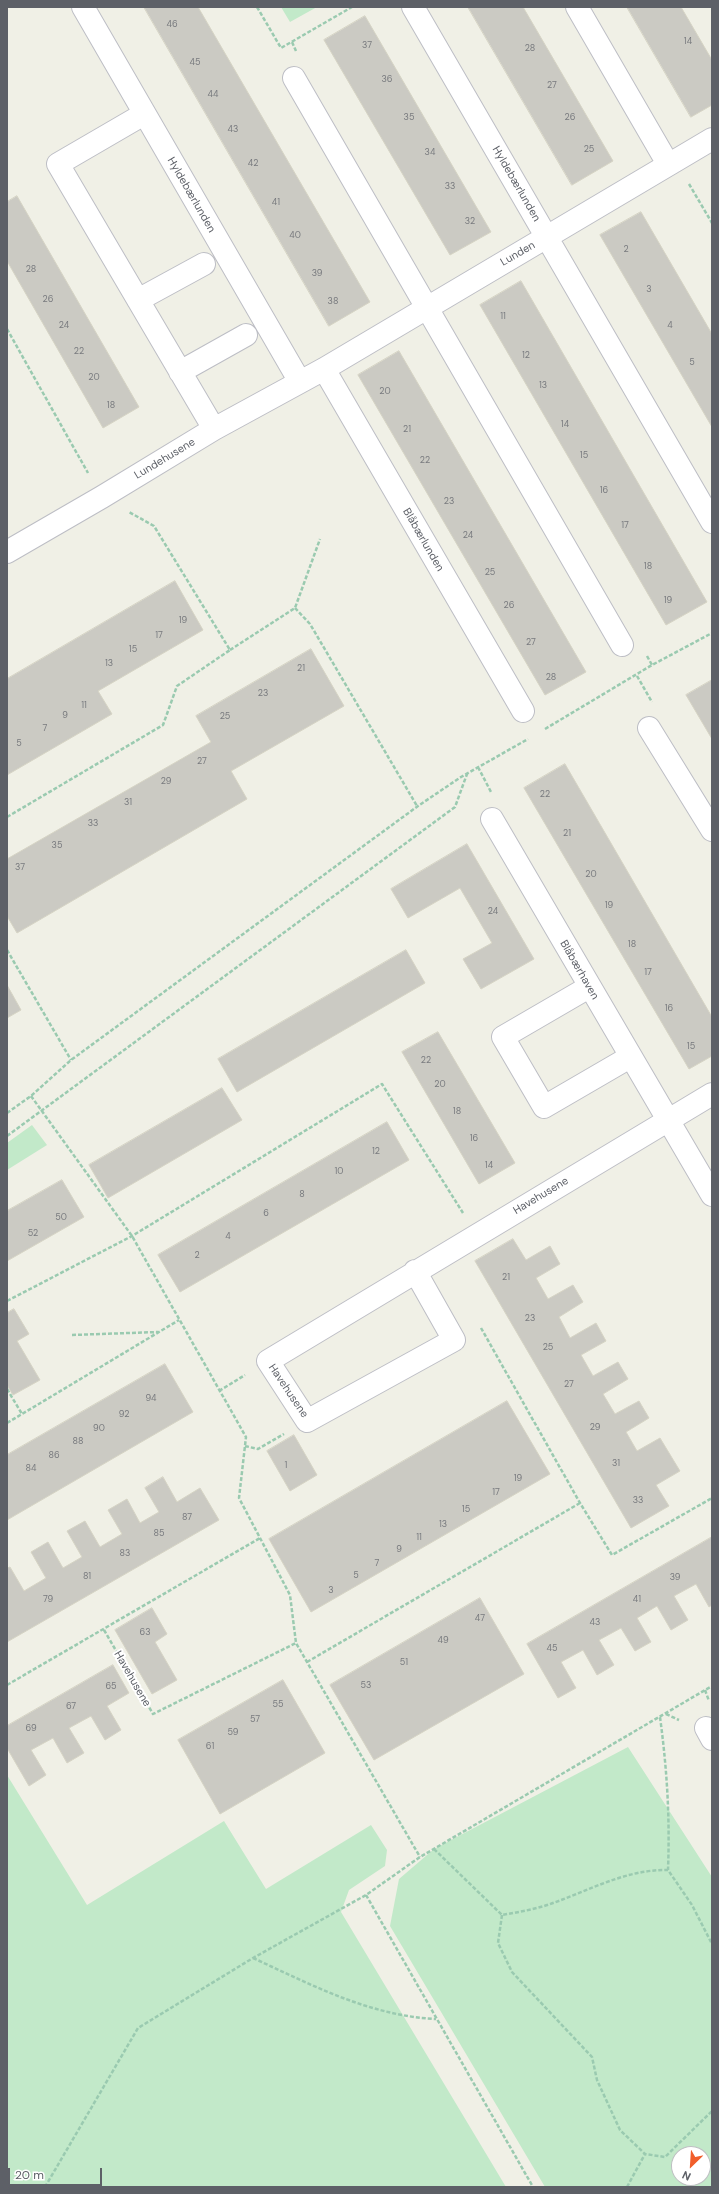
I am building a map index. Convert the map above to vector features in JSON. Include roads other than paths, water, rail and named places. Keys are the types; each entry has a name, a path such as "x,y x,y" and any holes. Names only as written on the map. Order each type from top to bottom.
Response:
{"street":[{"name":"Hyldebærlunden","path":"83,7 300,382"},
{"name":"Hyldebærlunden","path":"413,7 547,237"},
{"path":"577,7 668,164"},
{"path":"294,78 622,645"},
{"path":"144,114 58,164 214,430"},
{"name":"Lunden","path":"324,369 426,307 712,139"},
{"path":"547,237 712,522"},
{"path":"138,300 204,264"},
{"path":"180,372 246,335"},
{"name":"Lundehusene","path":"7,552 214,430 324,369"},
{"name":"Blåbærlunden","path":"324,369 522,711"},
{"path":"649,728 712,830"},
{"name":"Blåbærhaven","path":"492,819 712,1195"},
{"path":"589,987 503,1037 544,1107 630,1057"},
{"name":"Havehusene","path":"415,1271 454,1340 307,1421 268,1361 415,1271 712,1094"}]}
